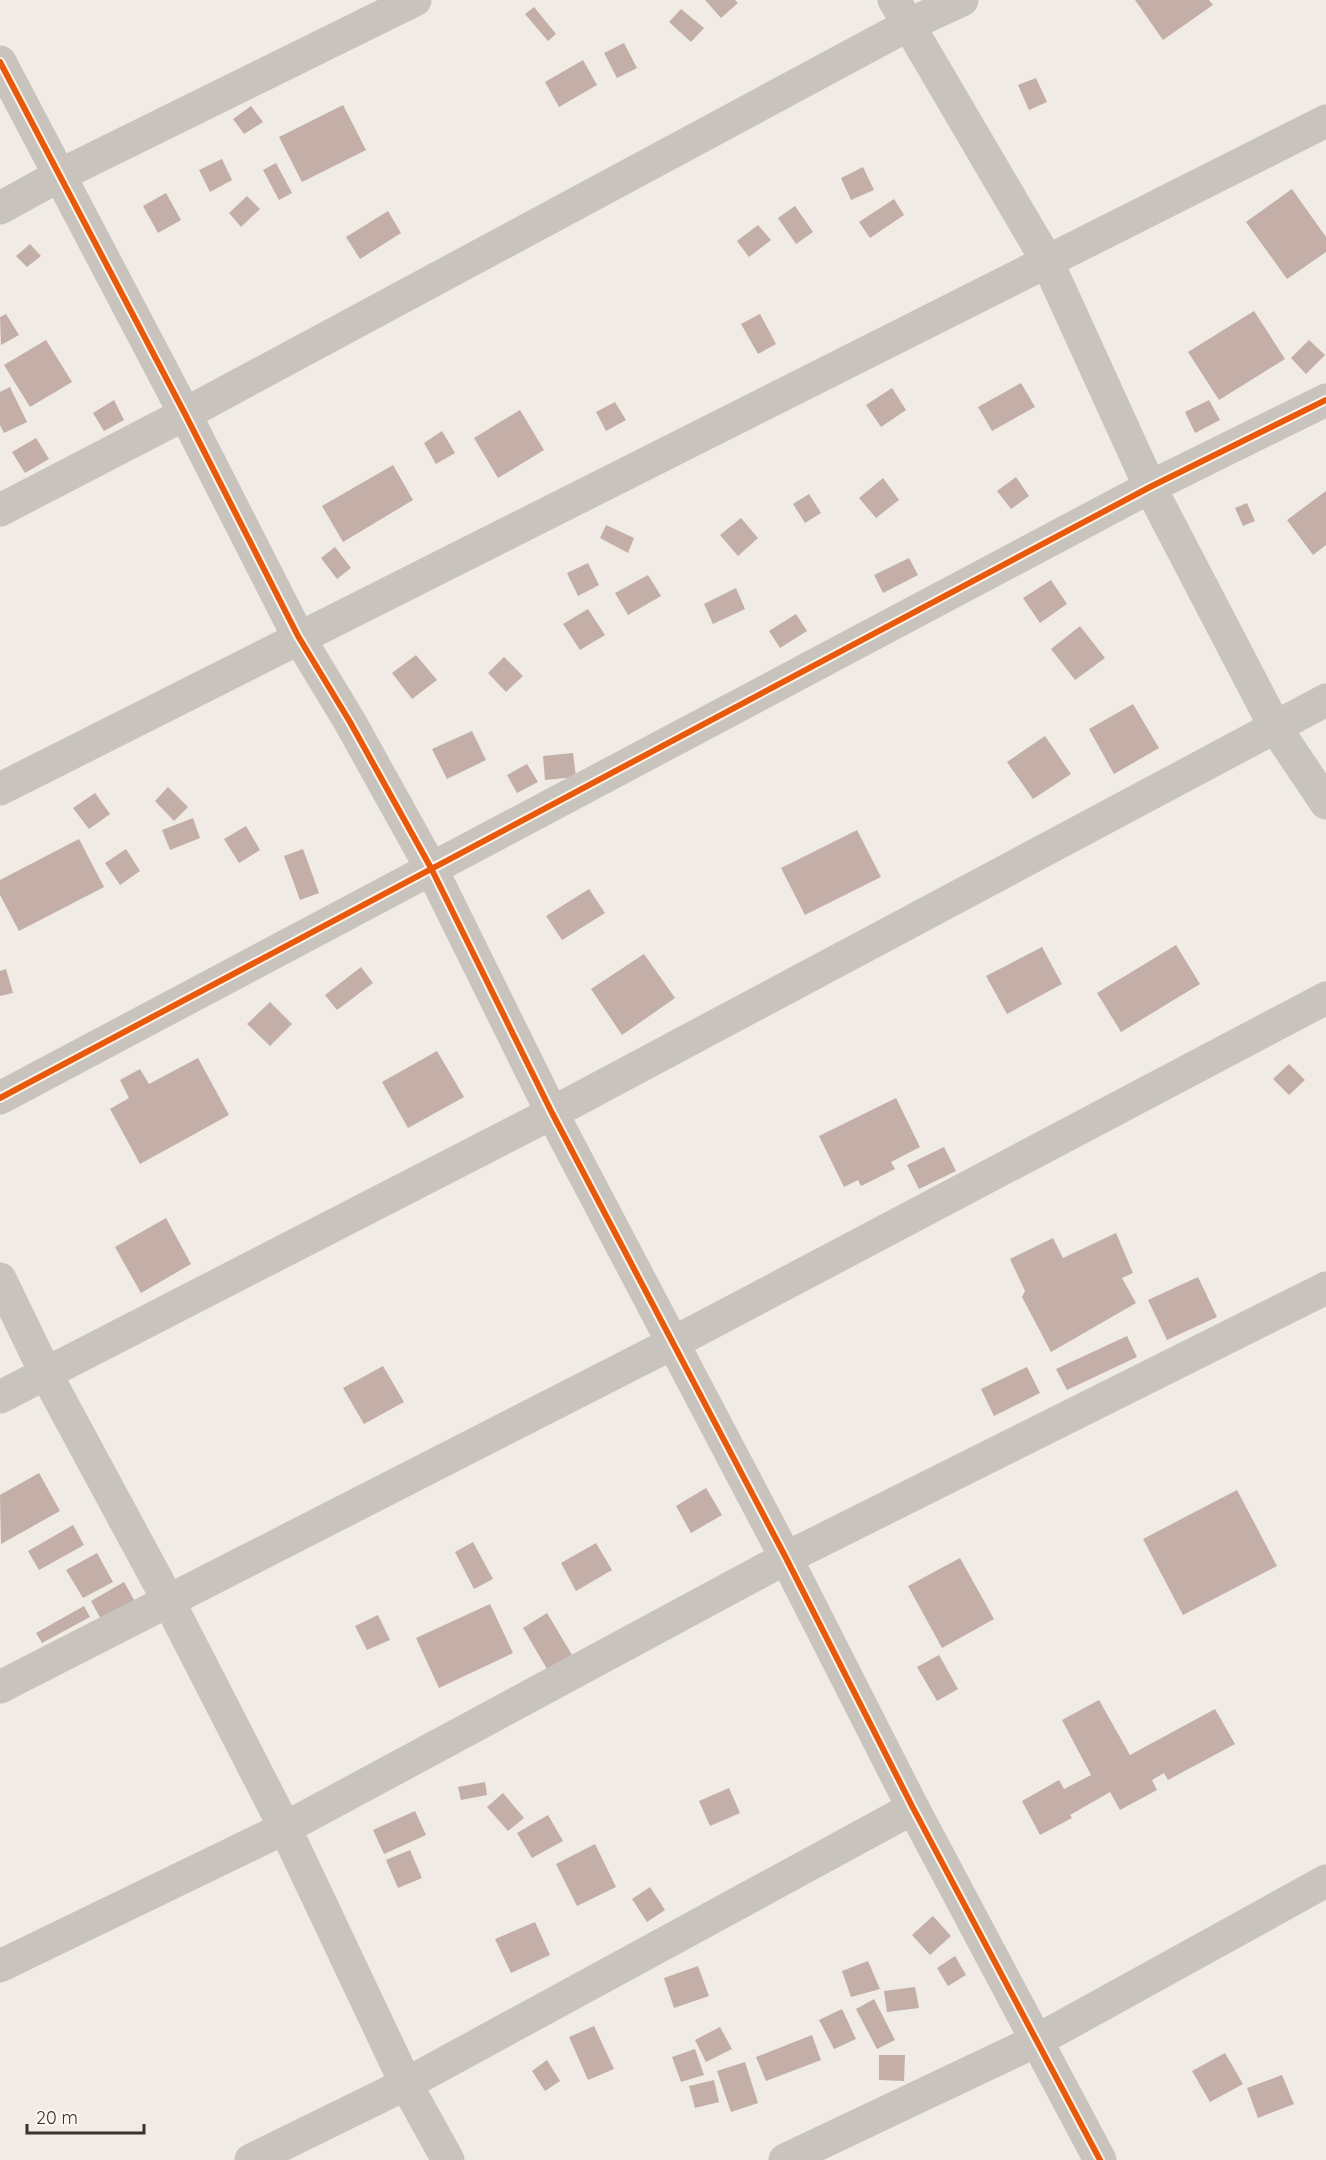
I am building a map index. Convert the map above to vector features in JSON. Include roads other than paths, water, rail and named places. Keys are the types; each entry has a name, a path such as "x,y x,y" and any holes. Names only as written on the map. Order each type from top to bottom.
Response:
{"street":[{"path":"0,208 60,175 415,0"},
{"path":"0,510 186,414 901,13 962,0"},
{"path":"901,13 1046,259 1150,487 1275,727 1326,803"},
{"path":"0,62 186,414 298,636 350,722 431,868 552,1113 671,1344 786,1558 914,1808 1100,2160"},
{"path":"0,789 1046,259 1326,121"},
{"path":"0,1098 1150,487 1326,399"},
{"path":"0,1397 552,1113 1326,700"},
{"path":"0,1687 671,1344 1326,998"},
{"path":"0,1279 46,1374 168,1600 285,1828 406,2084 448,2160"},
{"path":"0,1966 285,1828 786,1558 1326,1288"},
{"path":"251,2160 406,2084 914,1808"},
{"path":"785,2160 1038,2040 1326,1881"}]}
